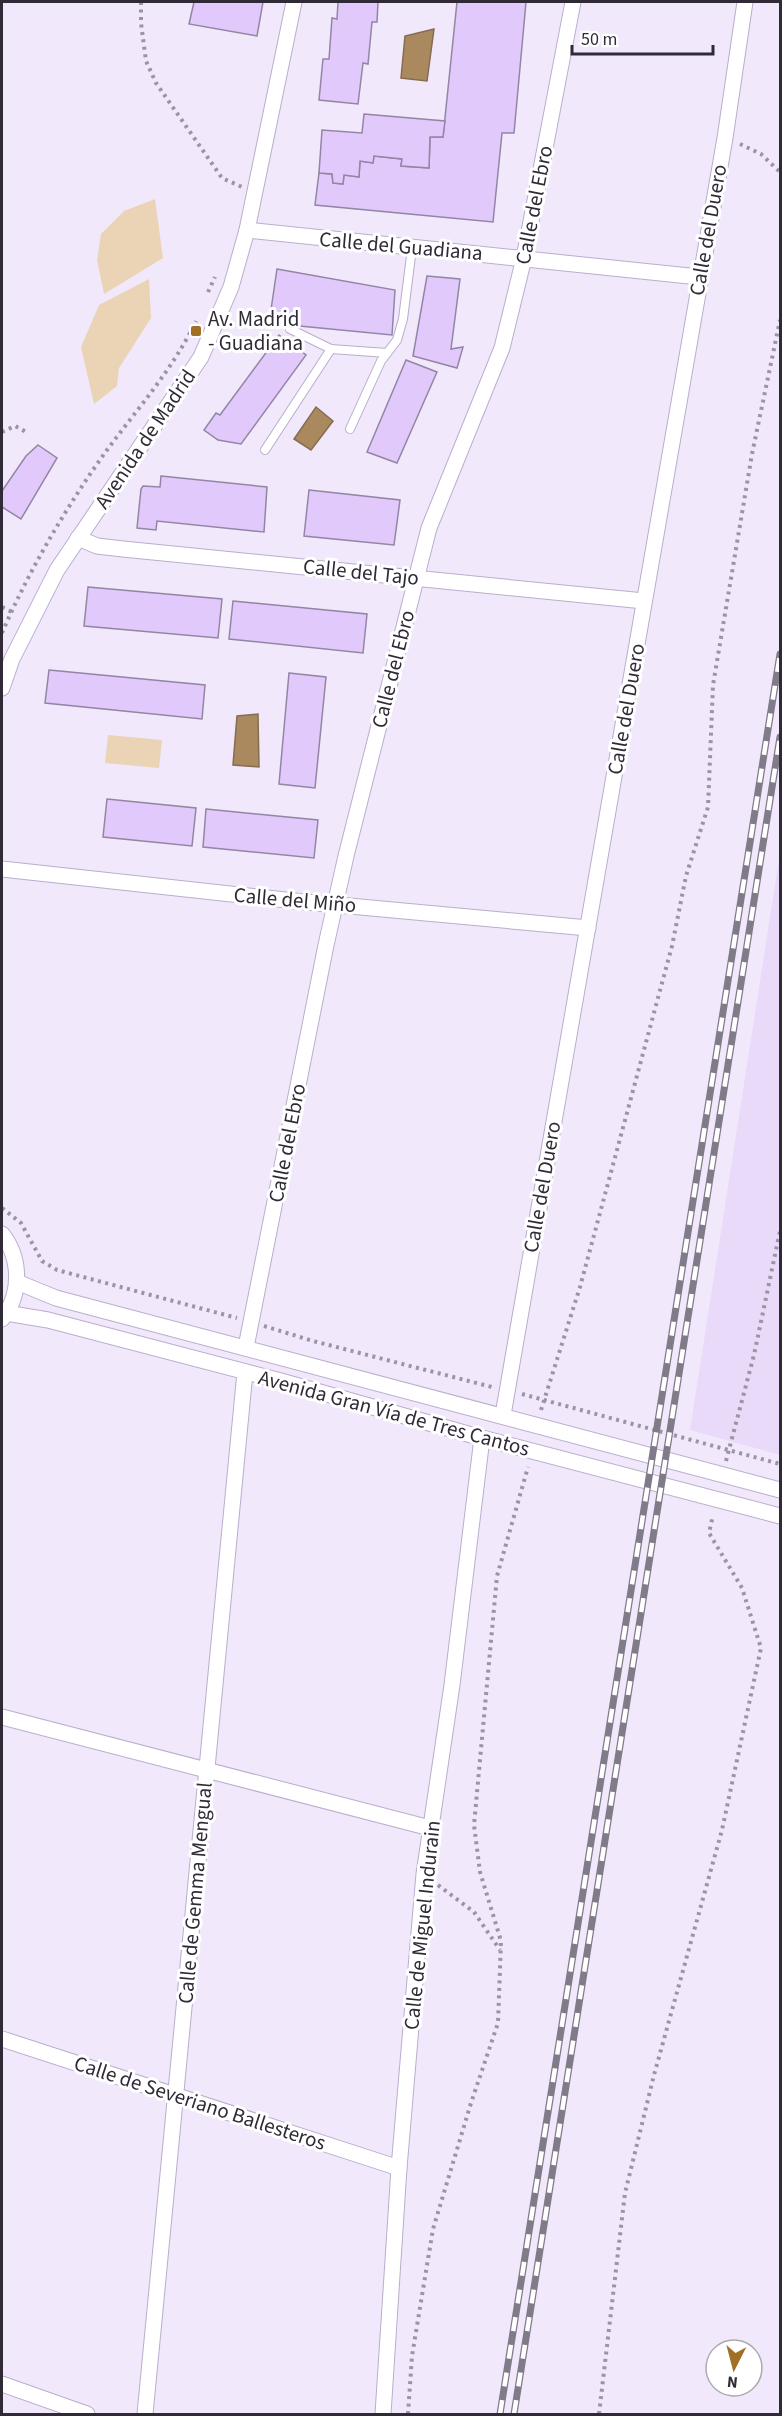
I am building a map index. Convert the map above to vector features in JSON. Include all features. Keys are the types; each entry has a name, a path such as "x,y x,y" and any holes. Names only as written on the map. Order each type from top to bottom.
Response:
{"street":[{"name":"Avenida de Madrid","path":"2,688 12,659 52,580 201,357 231,287 247,230 247,188 294,2"},
{"name":"Calle del Ebro","path":"246,1347 335,903 429,528 502,348 524,258 573,2"},
{"name":"Calle del Duero","path":"503,1415 699,277 725,138 745,2"},
{"name":"Calle del Guadiana","path":"247,230 699,277"},
{"name":"Calle del Tajo","path":"78,538 97,546 123,549 644,601"},
{"name":"Calle del Miño","path":"2,869 295,901 588,928"},
{"path":"2,1234 8,1242 15,1262 17,1282 13,1298 4,1316"},
{"name":"Avenida Gran Vía de Tres Cantos","path":"17,1282 56,1298 780,1490"},
{"name":"Avenida Gran Vía de Tres Cantos","path":"4,1316 48,1320 780,1516"},
{"name":"Calle de Gemma Mengual","path":"145,2415 245,1372"},
{"name":"Calle de Miguel Indurain","path":"383,2415 399,2168 424,1874 452,1685 482,1438"},
{"path":"2,1717 430,1828"},
{"name":"Calle de Severiano Ballesteros","path":"2,2039 399,2168"},
{"path":"2,2384 87,2415"}],"lane":[{"path":"350,429 366,390 397,340 403,319 412,248"},
{"path":"290,328 331,349 387,353"},
{"path":"265,450 331,349"}],"path":[{"path":"141,2 146,61 156,83 222,178 247,188"},
{"path":"725,138 761,154 780,172"},
{"path":"242,176 247,188"},
{"path":"238,197 247,188"},
{"path":"208,293 217,272"},
{"path":"2,633 47,544 106,452 163,377 199,314"},
{"path":"538,1424 543,1400 580,1287 672,946 686,876 708,807 713,685 752,454 780,320"},
{"path":"2,432 15,426 28,433"},
{"path":"2,607 12,612"},
{"path":"2,1208 21,1223 42,1262 57,1270 313,1341 507,1390 780,1464"},
{"path":"722,1474 754,1355 780,1231"},
{"path":"408,2415 412,2356 434,2229 471,2103 498,2023 501,1941 480,1872 474,1825 497,1576 523,1492 532,1451"},
{"path":"598,2415 625,2193 654,2075 722,1830 761,1648 742,1588 709,1533 716,1499"},
{"path":"424,1874 474,1912 501,1951"}],"shaded area":[{"path":"434,29 427,81 401,78 405,36"},
{"path":"155,199 163,258 104,294 97,260 101,234 124,211"},
{"path":"149,279 151,318 119,368 117,386 94,404 81,347 99,305"},
{"path":"316,407 333,421 311,450 294,439"},
{"path":"258,714 259,767 233,765 237,716"},
{"path":"108,735 162,740 159,768 105,763"},
{"path":"780,853 780,1455 690,1430"}],"building":[{"path":"194,2 263,2 257,36 189,24"},
{"path":"338,2 378,2 377,22 372,22 368,64 363,63 358,104 319,100 323,59 329,59 332,18 337,19"},
{"path":"457,2 526,2 514,133 502,133 493,222 315,205 319,173 332,174 333,183 343,184 344,175 359,177 360,161 373,163 374,156 402,159 401,166 429,168 430,137 443,137"},
{"path":"364,114 445,121 443,137 430,137 429,168 401,166 402,159 374,156 373,163 360,161 359,177 344,175 343,184 333,183 332,174 319,173 322,130 362,133"},
{"path":"277,269 395,290 392,335 269,323"},
{"path":"427,276 460,279 451,349 463,347 457,368 413,356"},
{"path":"279,335 306,355 241,444 218,440 204,430 216,413 220,415"},
{"path":"406,360 437,372 397,463 367,452"},
{"path":"38,445 57,458 21,519 2,507 2,491 26,456"},
{"path":"161,476 267,487 264,532 157,521 156,530 137,528 141,489 143,486 160,487"},
{"path":"309,490 400,500 394,545 304,536"},
{"path":"88,587 222,599 218,638 84,626"},
{"path":"233,601 367,614 363,653 229,639"},
{"path":"49,670 205,685 202,719 45,703"},
{"path":"289,673 326,677 315,788 279,784"},
{"path":"107,799 196,808 192,846 103,837"},
{"path":"206,809 318,820 314,858 203,847"}],"railway":[{"path":"500,2414 780,654"},
{"path":"514,2414 780,737"}],"place":[{"name":"Av. Madrid - Guadiana","path":"196,331"}]}
